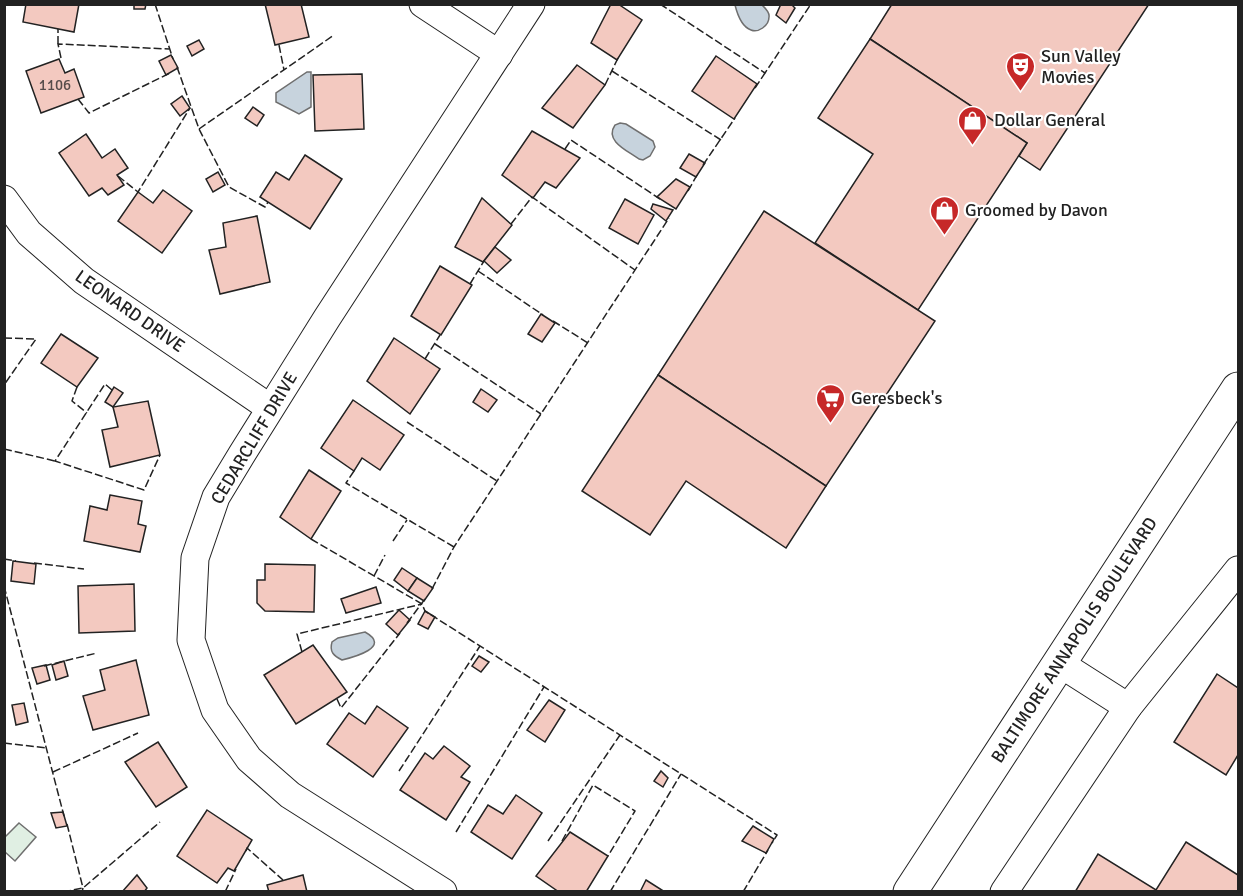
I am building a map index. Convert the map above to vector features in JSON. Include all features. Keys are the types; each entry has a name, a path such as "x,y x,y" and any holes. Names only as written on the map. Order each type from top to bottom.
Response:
{"main road":[{"name":"BALTIMORE ANNAPOLIS BOULEVARD","path":"910,891 1239,389"}],"street":[{"path":"423,4 499,54"},
{"name":"CEDARCLIFF DRIVE","path":"429,888 290,795 249,759 216,710 191,640 195,558 216,497 270,408 531,4"},
{"name":"LEONARD DRIVE","path":"4,199 29,233 84,281 270,408"},
{"path":"1004,891 1128,707 1239,570"},
{"path":"1059,663 1128,707"}],"green space":[{"path":"19,823 36,837 15,861 5,852 5,837"}],"shaded area":[{"path":"735,5 762,5 769,13 769,20 763,28 754,31 745,26"},
{"path":"307,72 311,72 311,107 299,114 276,102 276,93"},
{"path":"626,124 653,141 655,147 650,156 643,160 639,159 615,141 612,131 615,125"},
{"path":"365,632 372,637 373,647 342,660 333,653 332,642 338,638"}],"building":[{"path":"26,4 79,4 74,32 23,22"},
{"path":"134,4 146,4 145,9 134,9"},
{"path":"265,4 301,4 309,37 275,45"},
{"path":"611,4 618,4 642,20 617,60 591,43"},
{"path":"781,4 791,4 795,8 786,23 776,15"},
{"name":"Sun Valley Movies","path":"892,4 1149,4 1040,170 1019,156 1027,143 870,39"},
{"path":"870,39 1027,143 918,310 815,243 873,154 818,118"},
{"path":"199,40 204,49 192,56 187,46"},
{"path":"171,55 178,68 166,75 159,61"},
{"path":"716,56 757,84 734,119 692,91"},
{"path":"59,59 65,73 74,69 84,97 41,113 26,71"},
{"path":"577,65 605,85 573,128 542,108"},
{"path":"362,74 364,129 315,131 313,75"},
{"path":"182,96 190,108 180,116 171,104"},
{"path":"253,107 264,115 257,126 245,118"},
{"path":"532,131 580,158 556,188 545,182 533,198 502,175"},
{"path":"86,134 102,158 115,149 128,168 117,175 124,185 108,195 102,188 89,196 59,153"},
{"path":"689,154 705,163 696,177 680,168"},
{"path":"305,155 342,179 310,229 260,197 276,172 289,180"},
{"path":"218,172 225,185 213,192 206,179"},
{"path":"676,179 690,187 676,209 657,197"},
{"path":"163,190 192,211 162,253 118,221 138,192 153,203"},
{"path":"482,198 512,225 483,262 455,247"},
{"path":"625,199 654,215 638,244 609,228"},
{"path":"653,204 673,210 666,221 651,209"},
{"path":"764,211 935,321 826,486 658,375"},
{"path":"257,216 270,282 220,294 209,250 226,247 223,223"},
{"path":"495,247 511,260 497,273 484,261"},
{"path":"440,266 472,285 441,335 411,316"},
{"path":"541,314 555,323 542,342 528,334"},
{"path":"61,334 98,358 77,387 41,363"},
{"path":"394,338 440,369 410,414 367,381"},
{"path":"658,375 826,486 786,548 686,481 650,535 582,491"},
{"path":"114,387 123,393 113,407 105,402"},
{"path":"481,389 497,400 488,412 473,402"},
{"path":"353,400 404,435 380,470 362,458 354,471 321,448"},
{"path":"148,401 160,455 110,467 102,430 118,427 113,407"},
{"path":"309,470 341,491 311,539 280,517"},
{"path":"110,495 142,501 138,524 146,526 140,552 84,541 90,506 107,510"},
{"path":"13,561 36,564 34,584 11,581"},
{"path":"265,564 315,565 314,612 265,611 257,603 257,580 265,580"},
{"path":"402,568 417,578 408,591 394,580"},
{"path":"417,578 433,588 424,601 408,591"},
{"path":"134,584 135,631 79,633 78,586"},
{"path":"376,587 381,603 346,613 341,599"},
{"path":"399,610 410,620 398,635 386,624"},
{"path":"425,611 435,617 428,629 418,624"},
{"path":"313,645 347,692 296,724 264,675"},
{"path":"479,656 489,662 481,672 472,666"},
{"path":"136,660 149,715 93,730 83,696 105,690 100,670"},
{"path":"64,661 68,676 56,680 52,665"},
{"path":"46,665 50,680 37,684 32,668"},
{"path":"1217,674 1238,688 1238,755 1226,775 1174,742"},
{"path":"549,700 565,710 545,742 527,730"},
{"path":"24,703 28,722 16,725 12,705"},
{"path":"377,706 408,728 373,777 327,744 349,713 365,724"},
{"path":"158,742 187,787 156,807 125,762"},
{"path":"444,746 470,766 461,777 470,782 446,820 400,790 425,753 433,759"},
{"path":"661,771 668,778 663,787 654,781"},
{"path":"516,795 542,813 512,859 471,832 488,805 503,814"},
{"path":"207,810 252,840 234,871 228,868 217,883 177,856"},
{"path":"63,812 67,826 56,828 51,813"},
{"path":"753,826 774,839 766,853 742,841"},
{"path":"570,832 608,856 586,892 559,892 536,876"},
{"path":"1186,842 1238,875 1238,892 1075,892 1098,854 1156,890"},
{"path":"137,875 147,888 144,892 122,892"},
{"path":"303,875 307,892 269,892 267,885"},
{"path":"646,880 665,892 640,892"}],"fence":[{"path":"155,4 173,59"},
{"path":"660,4 765,73 811,4"},
{"path":"58,29 58,44"},
{"path":"199,129 334,35"},
{"path":"61,58 58,44 169,49"},
{"path":"279,45 284,70"},
{"path":"605,85 618,58"},
{"path":"177,67 199,129 229,187 265,207 268,202"},
{"path":"612,71 721,140"},
{"path":"78,99 89,113 170,73"},
{"path":"755,88 765,73"},
{"path":"118,176 138,192 190,108"},
{"path":"703,165 735,118"},
{"path":"565,149 571,140 660,199"},
{"path":"688,191 697,175"},
{"path":"511,224 532,197 635,270"},
{"path":"432,589 454,547 669,218"},
{"path":"470,284 484,261"},
{"path":"478,271 543,315"},
{"path":"553,321 588,343"},
{"path":"425,359 440,335"},
{"path":"4,338 36,339 4,385"},
{"path":"435,344 541,414"},
{"path":"112,390 105,384 55,461 144,490 160,455"},
{"path":"77,387 72,401 87,413"},
{"path":"407,422 497,481"},
{"path":"4,449 55,461"},
{"path":"354,471 346,483 454,547"},
{"path":"393,541 407,520"},
{"path":"311,539 422,604 425,611 777,835 772,843"},
{"path":"374,576 385,555"},
{"path":"4,559 16,561"},
{"path":"34,563 84,569"},
{"path":"4,586 64,816"},
{"path":"407,623 425,599"},
{"path":"302,652 297,634 422,604"},
{"path":"337,699 341,708 400,633"},
{"path":"399,771 480,646"},
{"path":"44,666 97,653"},
{"path":"456,832 544,687"},
{"path":"53,772 138,733"},
{"path":"548,841 620,735"},
{"path":"4,743 47,748"},
{"path":"610,892 681,774"},
{"path":"562,841 593,785 635,811 608,856"},
{"path":"63,892 83,888 160,822"},
{"path":"67,824 83,888 82,892"},
{"path":"246,851 247,848 283,880"},
{"path":"743,892 768,850"},
{"path":"225,892 236,869"}],"place":[{"name":"Sun Valley Movies","path":"1020,92"},
{"name":"Dollar General","path":"973,146"},
{"name":"Groomed by Davon","path":"944,236"},
{"name":"Geresbeck's","path":"830,424"}]}
